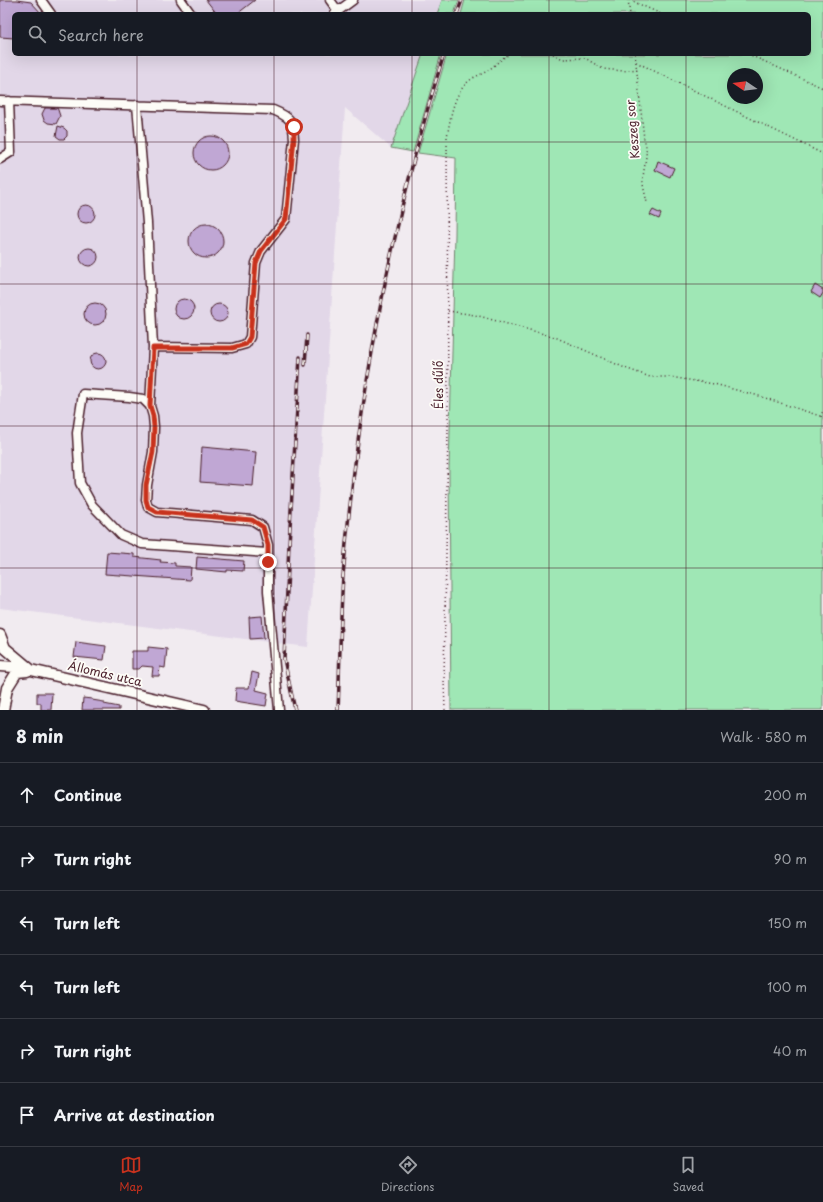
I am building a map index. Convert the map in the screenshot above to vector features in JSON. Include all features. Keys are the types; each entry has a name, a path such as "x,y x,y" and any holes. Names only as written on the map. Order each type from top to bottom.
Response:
{"main road":[{"path":"0,635 5,648 31,670"},
{"name":"Állomás utca","path":"0,666 31,670 204,710"},
{"path":"1,709 7,688 17,672 31,670"}],"street":[{"path":"41,0 50,12"},
{"path":"181,0 190,12"},
{"path":"330,0 336,12"},
{"path":"337,12 353,0"},
{"path":"0,101 273,110 286,116 294,127 286,219 261,251 256,263 250,337 246,344 232,348 153,348"},
{"path":"0,159 12,152 9,101"},
{"path":"137,105 146,223 153,348 150,406 154,427 153,452 146,485 146,500 148,507 157,512 252,520 263,527 268,545 268,591 279,710"},
{"path":"150,406 143,399 83,394 77,433 80,483 92,506 122,535 142,544 268,553"}],"path":[{"path":"630,12 629,0 656,12"},
{"name":"Éles dűlő","path":"445,710 444,680 448,442 447,137 455,101 463,87 473,78 492,68 506,56"},
{"path":"557,56 563,59 585,58 603,69 623,71 637,69"},
{"name":"Keszeg sor","path":"635,56 645,143 646,159 643,183 647,203"},
{"path":"752,56 823,88"},
{"path":"636,62 823,154"},
{"path":"448,311 505,322 555,337 650,378 670,377 714,384 759,396 822,417 823,410"}],"shaded area":[{"path":"0,0 442,0 438,12 12,12 12,56 422,56 391,148 345,108 308,647 0,608"}],"green space":[{"path":"442,0 459,0 455,12 438,12"},
{"path":"465,0 823,0 823,710 451,710 449,470 456,158 418,153 446,56 811,56 811,12 462,12"},
{"path":"422,56 440,56 413,152 391,148"}],"building":[{"path":"0,0 31,2 40,12 12,12 12,38 0,37"},
{"path":"206,0 255,0 240,12 215,12"},
{"path":"45,108 57,108 60,116 56,124 48,123 44,120 42,114"},
{"path":"58,126 67,131 67,136 64,139 60,139 56,136"},
{"path":"211,136 223,141 228,153 223,165 211,170 199,165 194,153 199,141"},
{"path":"658,161 674,168 670,177 655,170"},
{"path":"86,205 92,208 95,214 92,220 86,223 80,220 77,214 80,208"},
{"path":"653,210 661,214 659,219 650,215"},
{"path":"206,224 218,229 223,241 218,253 206,258 194,253 189,241 194,229"},
{"path":"89,248 95,251 98,257 95,263 89,266 83,263 80,257 83,251"},
{"path":"815,285 823,290 820,298 811,292"},
{"path":"184,299 191,302 194,309 191,316 184,319 177,316 174,309 177,302"},
{"path":"95,303 103,306 106,314 103,322 95,325 87,322 84,314 87,306"},
{"path":"219,304 225,307 228,313 225,319 219,322 213,319 210,313 213,307"},
{"path":"95,353 101,353 106,358 104,367 101,369 95,369 90,364 90,358"},
{"path":"202,447 256,452 253,486 200,482"},
{"path":"107,552 134,554 134,557 175,563 175,566 191,567 190,580 105,574"},
{"path":"197,557 244,561 243,571 227,570 227,572 196,569"},
{"path":"262,616 264,638 250,639 249,617"},
{"path":"76,642 106,646 104,660 74,657"},
{"path":"148,647 167,649 165,668 160,667 159,676 152,676 153,667 142,666 139,669 132,669 132,651 148,651"},
{"path":"252,672 259,674 256,690 268,693 266,706 235,701 236,688 249,688"},
{"path":"37,693 52,693 51,710 41,710 41,703 37,703"},
{"path":"83,698 104,702 104,704 119,707 119,710 82,710"}],"railway":[{"path":"458,12 462,0"},
{"path":"338,710 343,576 349,510 368,378 379,312 408,182 443,56"},
{"path":"305,365 307,335"},
{"path":"295,710 284,659 300,357"}],"route":[{"path":"268,562 268,545 263,527 252,520 157,512 148,507 146,500 146,485 153,452 154,427 150,406 153,348 232,348 246,344 250,337 256,263 261,251 286,219 294,127"}]}
